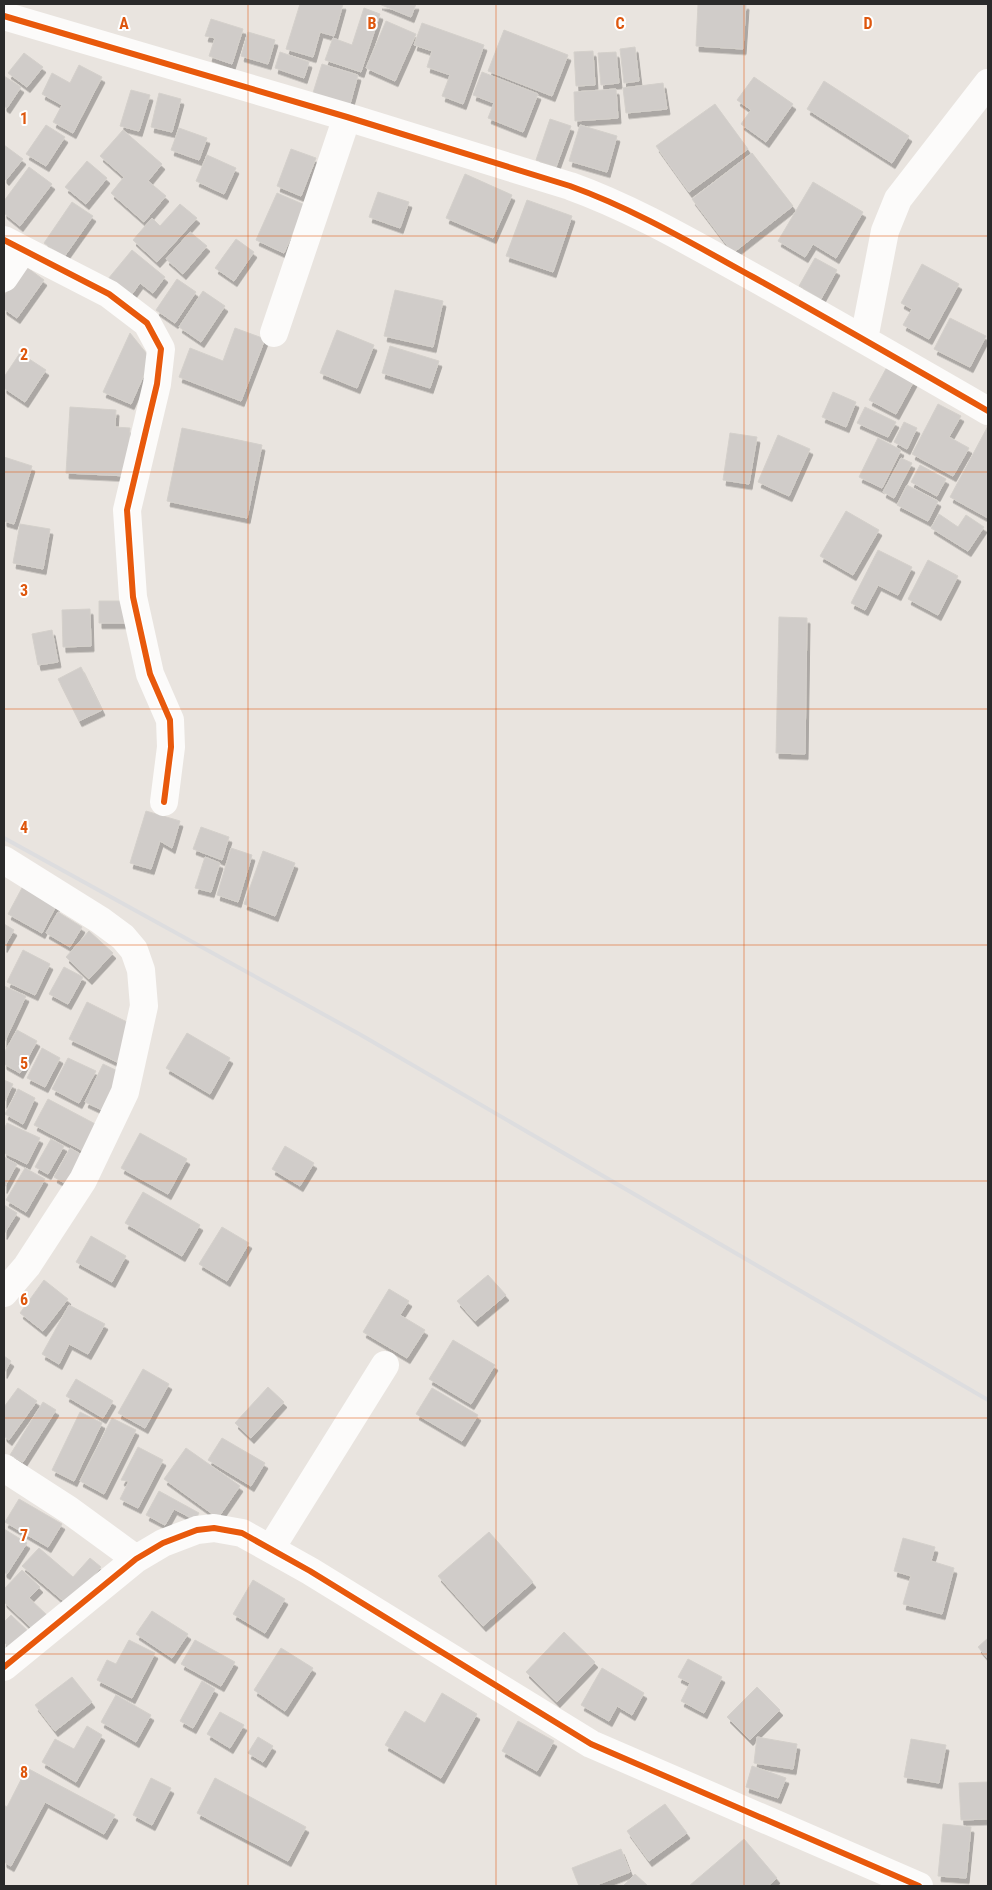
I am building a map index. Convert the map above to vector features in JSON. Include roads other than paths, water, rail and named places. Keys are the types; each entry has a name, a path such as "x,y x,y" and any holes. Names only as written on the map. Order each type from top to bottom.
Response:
{"street":[{"path":"4,16 346,117 604,198 639,214 864,339 988,411"},
{"path":"864,339 885,231 898,199 988,83"},
{"path":"274,333 346,117"},
{"path":"4,278 13,245 109,294 148,323 161,349 157,384 127,510 132,597 150,674 170,720 170,747 164,802"},
{"path":"4,860 100,920 123,938 134,950 141,970 144,1006 125,1092 83,1180 27,1266 4,1293"},
{"path":"271,1548 385,1365"},
{"path":"4,1468 69,1510 136,1559"},
{"path":"4,1667 136,1559 163,1543 197,1530 214,1528 242,1533 310,1571 591,1744 882,1879 920,1886"}],"railway":[{"path":"4,838 361,1035 988,1400"}]}
